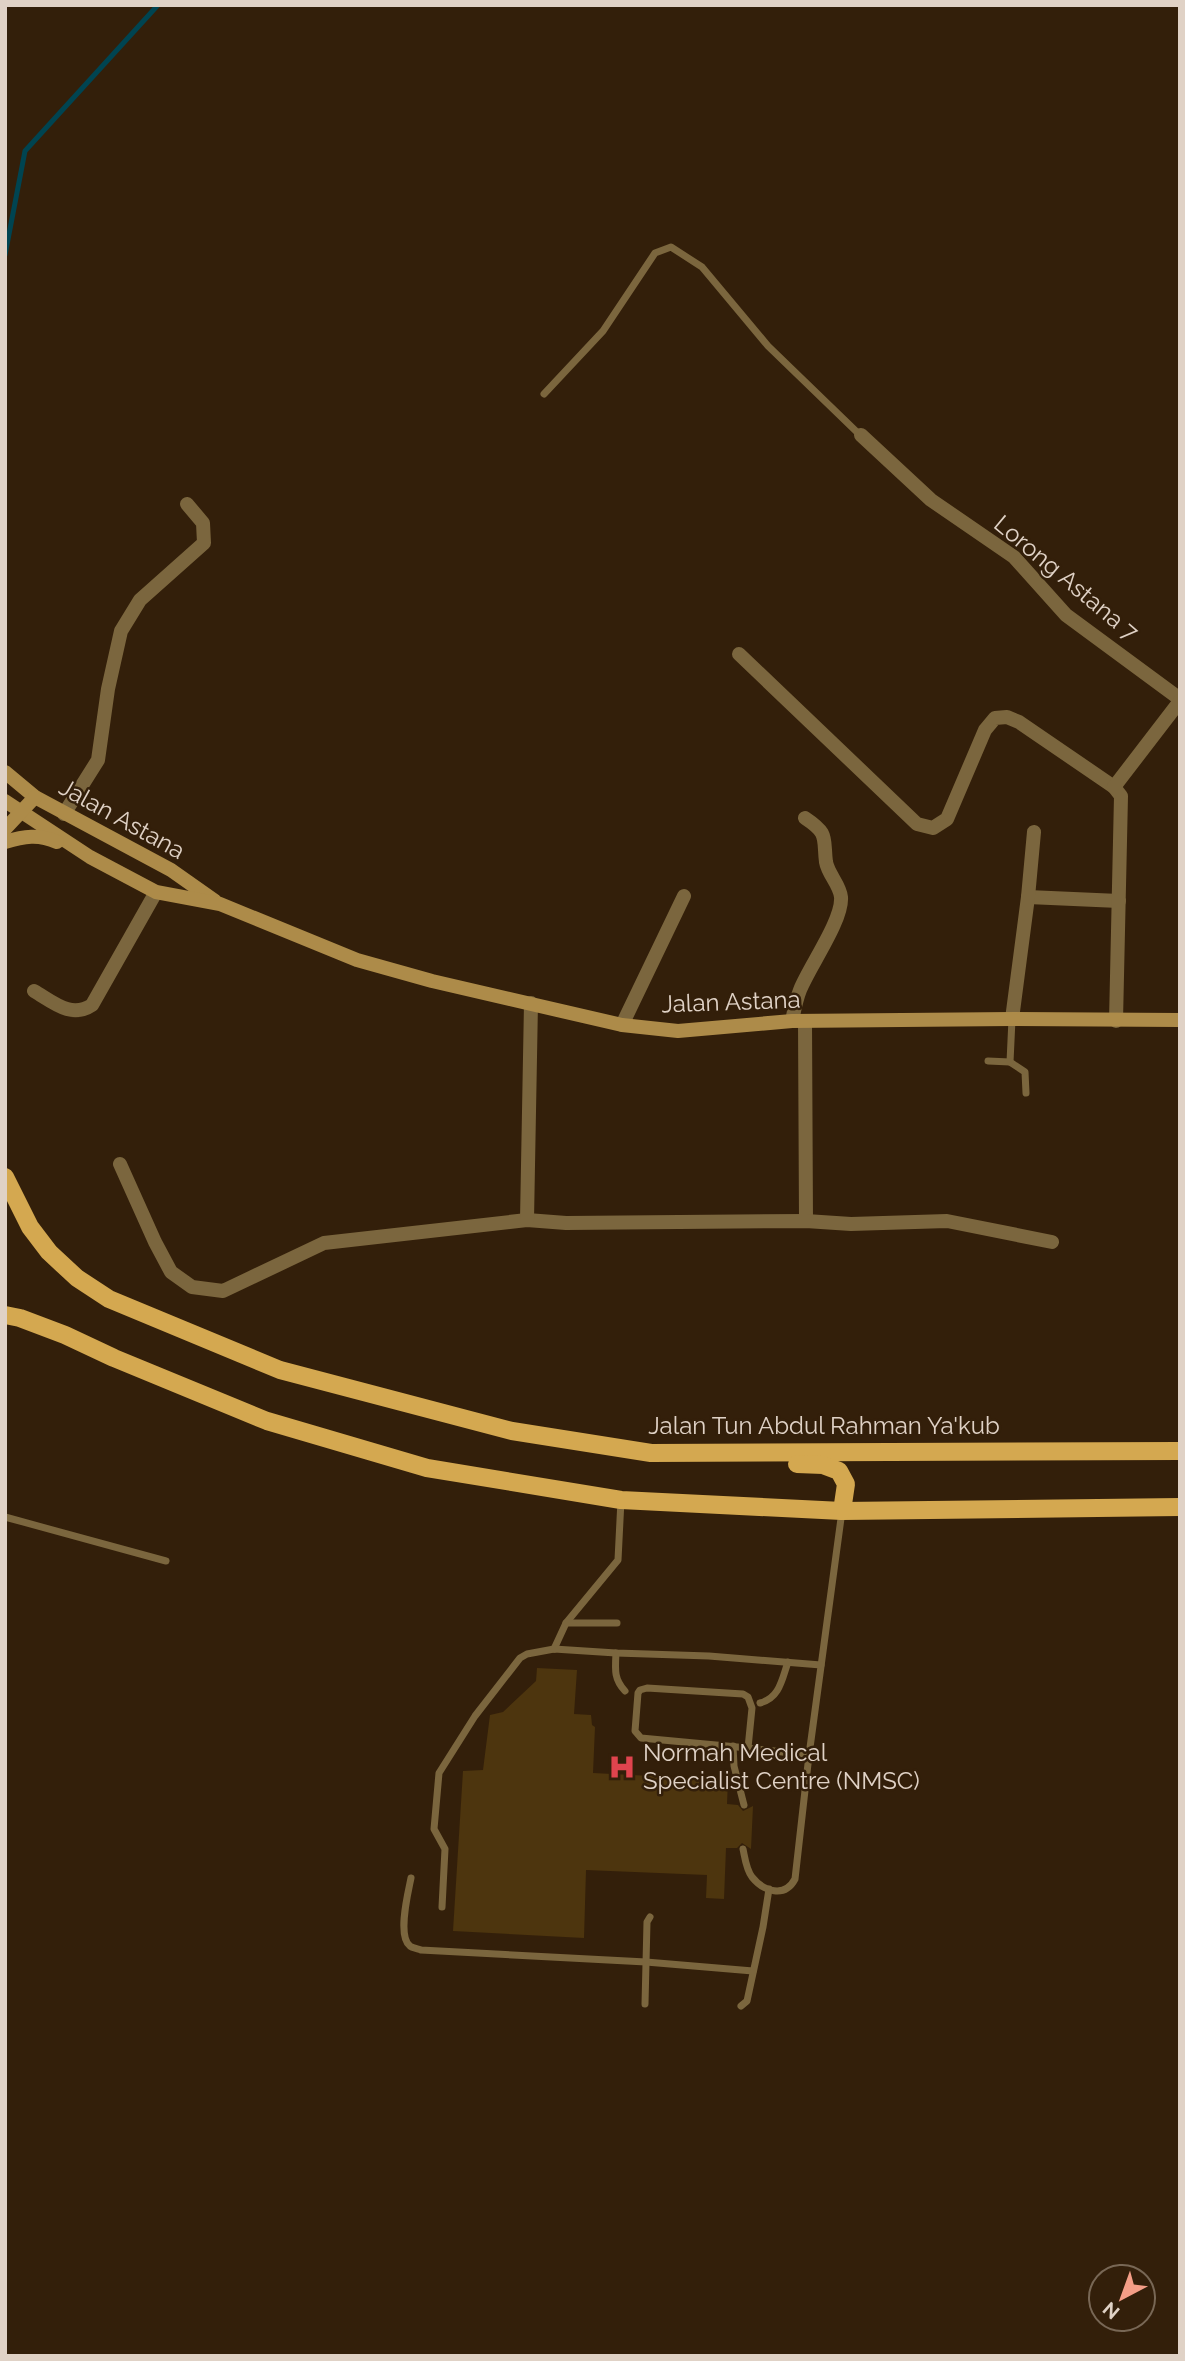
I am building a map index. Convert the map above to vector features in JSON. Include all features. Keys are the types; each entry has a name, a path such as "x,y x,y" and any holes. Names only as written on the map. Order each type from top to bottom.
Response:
{"main road":[{"name":"Jalan Astana","path":"11,777 35,797 171,870 219,904"},
{"path":"5,796 11,777"},
{"path":"5,829 35,797"},
{"name":"Jalan Astana","path":"5,801 90,858 156,892 219,904 357,960 432,981 622,1025 678,1031 799,1022 1180,1020"},
{"path":"5,842 28,836 46,837 90,858"},
{"name":"Jalan Tun Abdul Rahman Ya'kub","path":"5,1177 30,1227 49,1252 78,1278 109,1299 280,1370 512,1431 651,1453 1180,1451"},
{"path":"5,1315 65,1335 267,1421 427,1468 621,1500 842,1511 1180,1507"},
{"path":"651,1453 684,1460 823,1465 839,1471 846,1484 842,1511"}],"street":[{"name":"Lorong Astana 7","path":"861,435 931,500 1014,557 1066,615 1180,700"},
{"path":"64,814 98,760 108,688 121,631 140,600 204,543 203,523 187,503"},
{"path":"739,654 917,824 933,828 947,819 985,730 995,718 1007,717 1020,722 1114,787 1121,796 1116,1021"},
{"path":"1114,787 1180,700"},
{"path":"806,818 821,828 825,839 827,864 841,896 838,911 800,991 806,1221"},
{"path":"1012,1019 1034,832"},
{"path":"34,991 68,1010 82,1011 92,1005 156,892"},
{"path":"622,1025 684,896"},
{"path":"1028,897 1119,901"},
{"path":"527,1220 531,1003"},
{"path":"120,1164 171,1272 192,1287 223,1291 324,1243 527,1220 566,1223 947,1222 1052,1242"}],"lane":[{"path":"544,394 603,331 656,253 671,247 702,267 768,346 861,435"},
{"path":"1010,1062 1012,1019"},
{"path":"988,1061 1010,1062 1025,1072 1026,1093"},
{"path":"554,1648 566,1623 618,1560 621,1500"},
{"path":"743,1849 752,1877 769,1889 789,1889 795,1879 842,1511"},
{"path":"5,1517 166,1561"},
{"path":"566,1623 617,1623"},
{"path":"442,1907 444,1849 434,1829 440,1769 514,1663 527,1654 554,1648 821,1665"},
{"path":"616,1653 616,1682 625,1691"},
{"path":"760,1703 774,1697 779,1691 788,1662"},
{"path":"748,1748 751,1707 748,1697 729,1693 647,1688 640,1690 634,1726 641,1738 809,1755"},
{"path":"733,1746 734,1766 744,1805"},
{"path":"411,1878 405,1911 405,1939 410,1947 421,1950 646,1962 753,1971"},
{"path":"741,2007 747,2001 769,1889"},
{"path":"645,2004 650,1917"}],"building":[{"path":"537,1668 577,1670 574,1714 591,1715 592,1725 595,1727 593,1773 728,1780 727,1804 738,1805 743,1811 753,1806 751,1849 742,1843 737,1848 726,1848 724,1899 706,1898 707,1875 586,1870 584,1938 453,1931 463,1771 483,1770 490,1715 503,1712 536,1681"}],"waterway":[{"path":"5,255 25,151 158,5"}],"place":[{"name":"Normah Medical Specialist Centre (NMSC)","path":"622,1767"}]}
